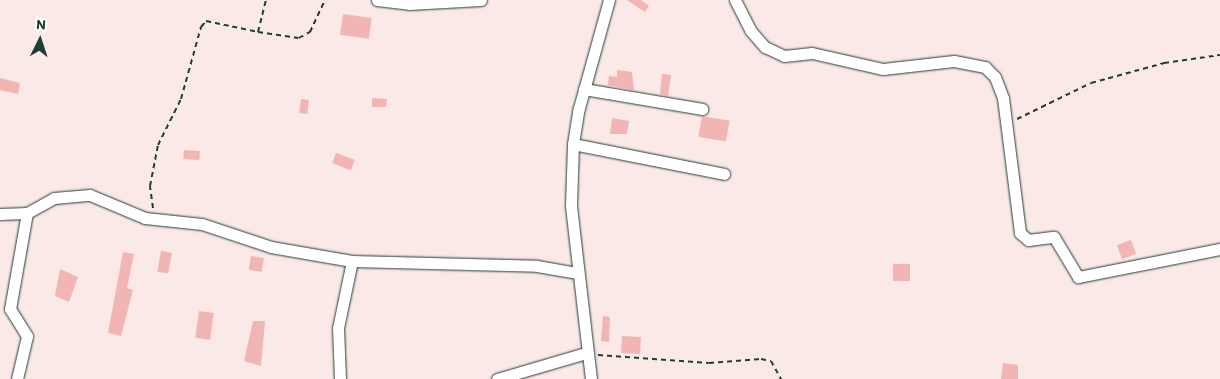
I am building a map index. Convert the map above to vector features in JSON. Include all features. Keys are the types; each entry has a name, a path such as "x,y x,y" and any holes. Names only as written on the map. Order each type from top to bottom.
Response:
{"street":[{"path":"377,0 481,0"},
{"path":"591,379 576,273 571,205 573,144 584,89 609,0"},
{"path":"735,0 750,30 766,47 784,56 812,53 883,69 954,61 985,67 995,76 1008,124 1013,205 1020,233 1028,240 1054,237 1078,277 1220,249"},
{"path":"584,89 702,109"},
{"path":"573,144 724,174"},
{"path":"0,214 27,213 54,198 78,194 102,198 159,221 202,224 271,247 352,261 537,266 576,273"},
{"path":"17,379 27,336 10,309 27,213"},
{"path":"340,379 338,328 352,261"},
{"path":"497,379 586,353"}],"path":[{"path":"258,32 266,0"},
{"path":"159,221 151,203 154,162 182,99 201,27 206,21 299,38 310,32 325,0"},
{"path":"1008,124 1092,83 1164,63 1220,54"},
{"path":"586,353 659,362 761,359 771,361 781,379"}],"building":[{"path":"627,0 641,0 649,6 645,12"},
{"path":"343,14 372,18 369,39 340,35"},
{"path":"617,70 632,72 634,90 608,85 609,76 617,77"},
{"path":"662,74 671,75 668,96 660,94"},
{"path":"0,78 20,83 18,94 0,90"},
{"path":"372,98 387,99 386,107 372,107"},
{"path":"301,99 309,100 307,114 299,113"},
{"path":"702,116 730,121 726,142 698,137"},
{"path":"612,118 629,121 627,134 610,134"},
{"path":"184,150 200,151 199,160 183,159"},
{"path":"336,153 355,160 351,170 332,163"},
{"path":"1131,240 1136,254 1122,259 1117,245"},
{"path":"161,251 172,253 168,274 157,272"},
{"path":"123,252 134,254 127,288 133,290 121,336 108,333"},
{"path":"251,256 264,258 262,272 249,270"},
{"path":"893,264 910,264 910,281 893,281"},
{"path":"60,269 78,277 69,302 55,296"},
{"path":"199,311 214,313 210,340 195,338"},
{"path":"603,316 610,317 609,342 601,341"},
{"path":"253,321 265,321 261,366 244,361"},
{"path":"622,336 641,337 640,354 621,353"},
{"path":"1003,363 1018,365 1018,379 1001,379"}]}
